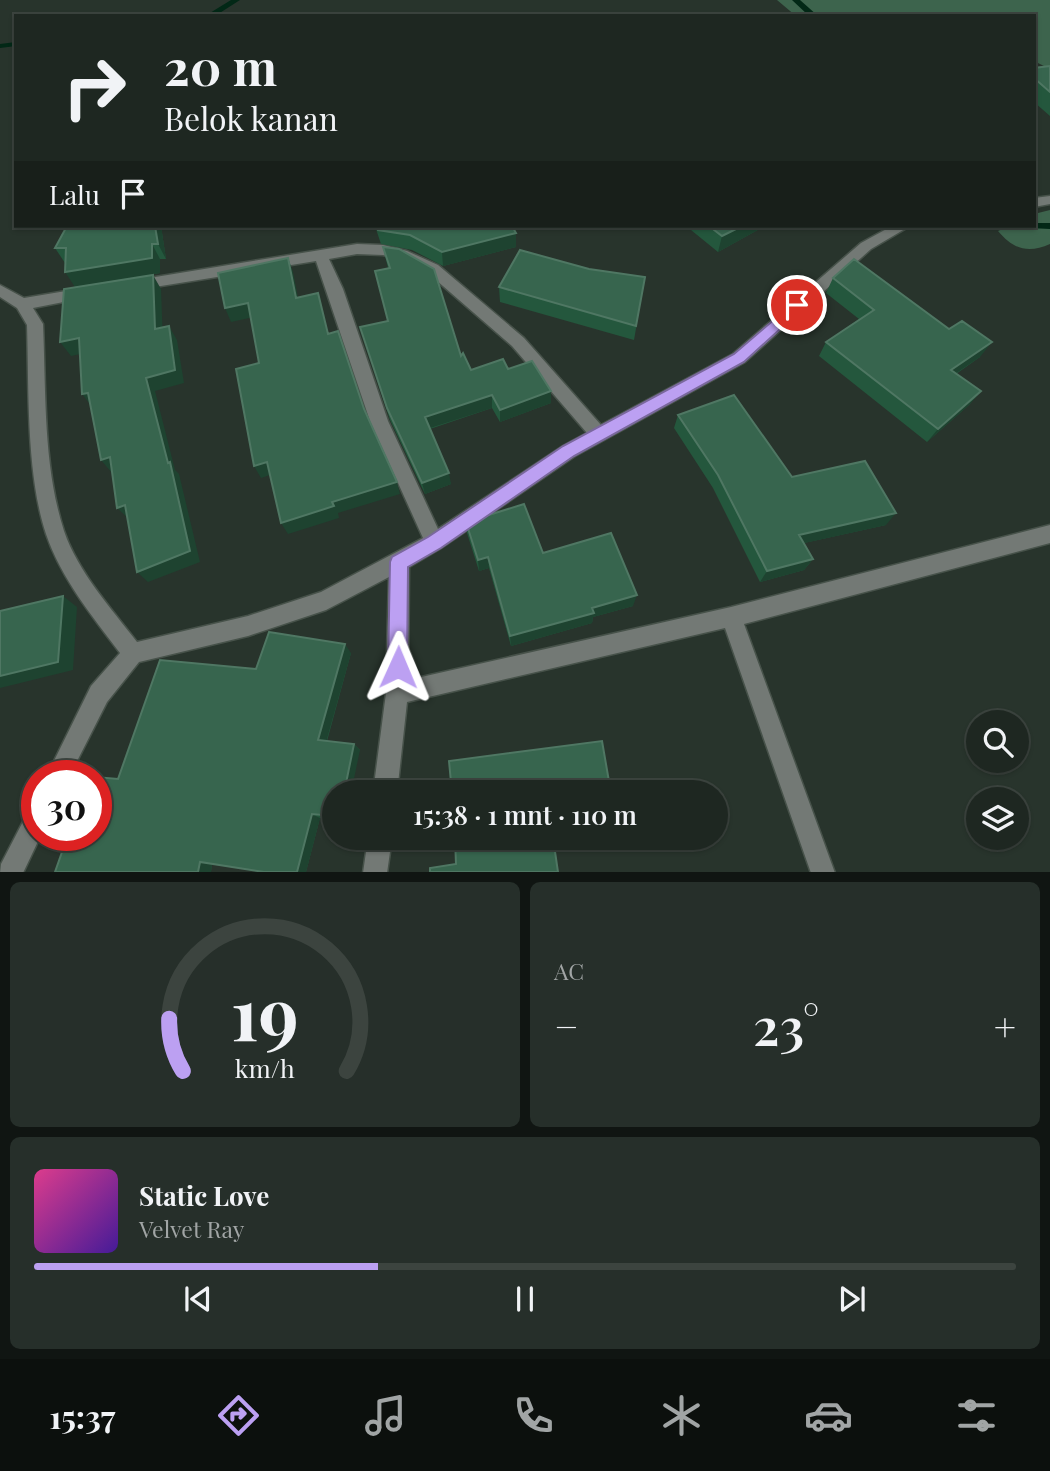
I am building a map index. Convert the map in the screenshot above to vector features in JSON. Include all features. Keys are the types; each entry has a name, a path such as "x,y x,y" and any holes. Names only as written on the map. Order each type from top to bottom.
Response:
{"street":[{"path":"66,760 99,694 133,653 274,618 326,600 399,562 434,542 569,451 739,358 866,246 900,228"},
{"path":"22,304 320,254 357,249 383,250 407,256 433,269 518,342 599,434"},
{"path":"320,254 335,289 379,421 434,542"},
{"path":"0,290 22,304 35,324 41,461 55,533 84,589 133,653"},
{"path":"397,692 731,617 1050,534"},
{"path":"387,780 397,692 399,562"},
{"path":"731,617 823,872"},
{"path":"375,872 378,850"},
{"path":"10,872 21,851"}],"green space":[{"path":"777,0 1050,0 1050,69 1036,62 1036,14 794,14"},
{"path":"1050,210 1050,244 1035,249 1021,248 1009,242 998,231 1005,228 1036,228 1036,214"}],"building":[{"path":"1050,66 1050,92 1036,80 1036,68"},
{"path":"66,228 155,228 158,244 152,244 152,258 65,272 66,248 55,248"},
{"path":"513,228 516,233 442,252 410,235 378,230"},
{"path":"712,228 738,228 722,236"},
{"path":"383,247 399,249 434,269 461,356 463,353 471,370 503,359 508,369 532,361 551,391 500,410 492,395 425,417 449,473 422,483 387,408 360,327 388,321 375,271 390,268"},
{"path":"520,250 589,269 645,277 636,326 499,287"},
{"path":"288,258 296,298 318,293 328,334 338,331 364,409 397,482 332,502 334,506 281,523 267,462 254,466 236,369 259,363 248,303 225,308 218,273"},
{"path":"854,259 949,329 962,321 992,342 951,370 981,391 938,429 826,342 874,310 833,278"},
{"path":"153,275 155,329 169,326 175,370 146,378 168,463 170,462 190,551 137,572 125,505 117,508 110,457 101,460 88,393 82,394 79,338 60,342 64,289"},
{"path":"734,395 792,477 865,461 896,513 799,535 813,559 767,571 718,475 678,415"},
{"path":"524,504 543,553 611,533 637,595 592,608 594,613 510,636 488,557 478,560 466,522"},
{"path":"63,596 58,662 0,676 0,611"},
{"path":"269,632 345,644 318,740 354,744 347,780 322,780 322,815 312,814 297,872 264,872 200,862 198,872 55,872 62,851 112,851 112,778 118,779 160,660 256,669"},
{"path":"602,741 609,780 451,780 449,761"},
{"path":"455,850 555,850 558,872 430,872 430,868 456,864"}],"waterway":[{"path":"212,14 236,0"},
{"path":"796,0 812,14"},
{"path":"0,46 14,44"},
{"path":"1036,226 1050,226"}],"route":[{"path":"398,667 399,562 434,542 569,451 739,358 797,305"}]}
